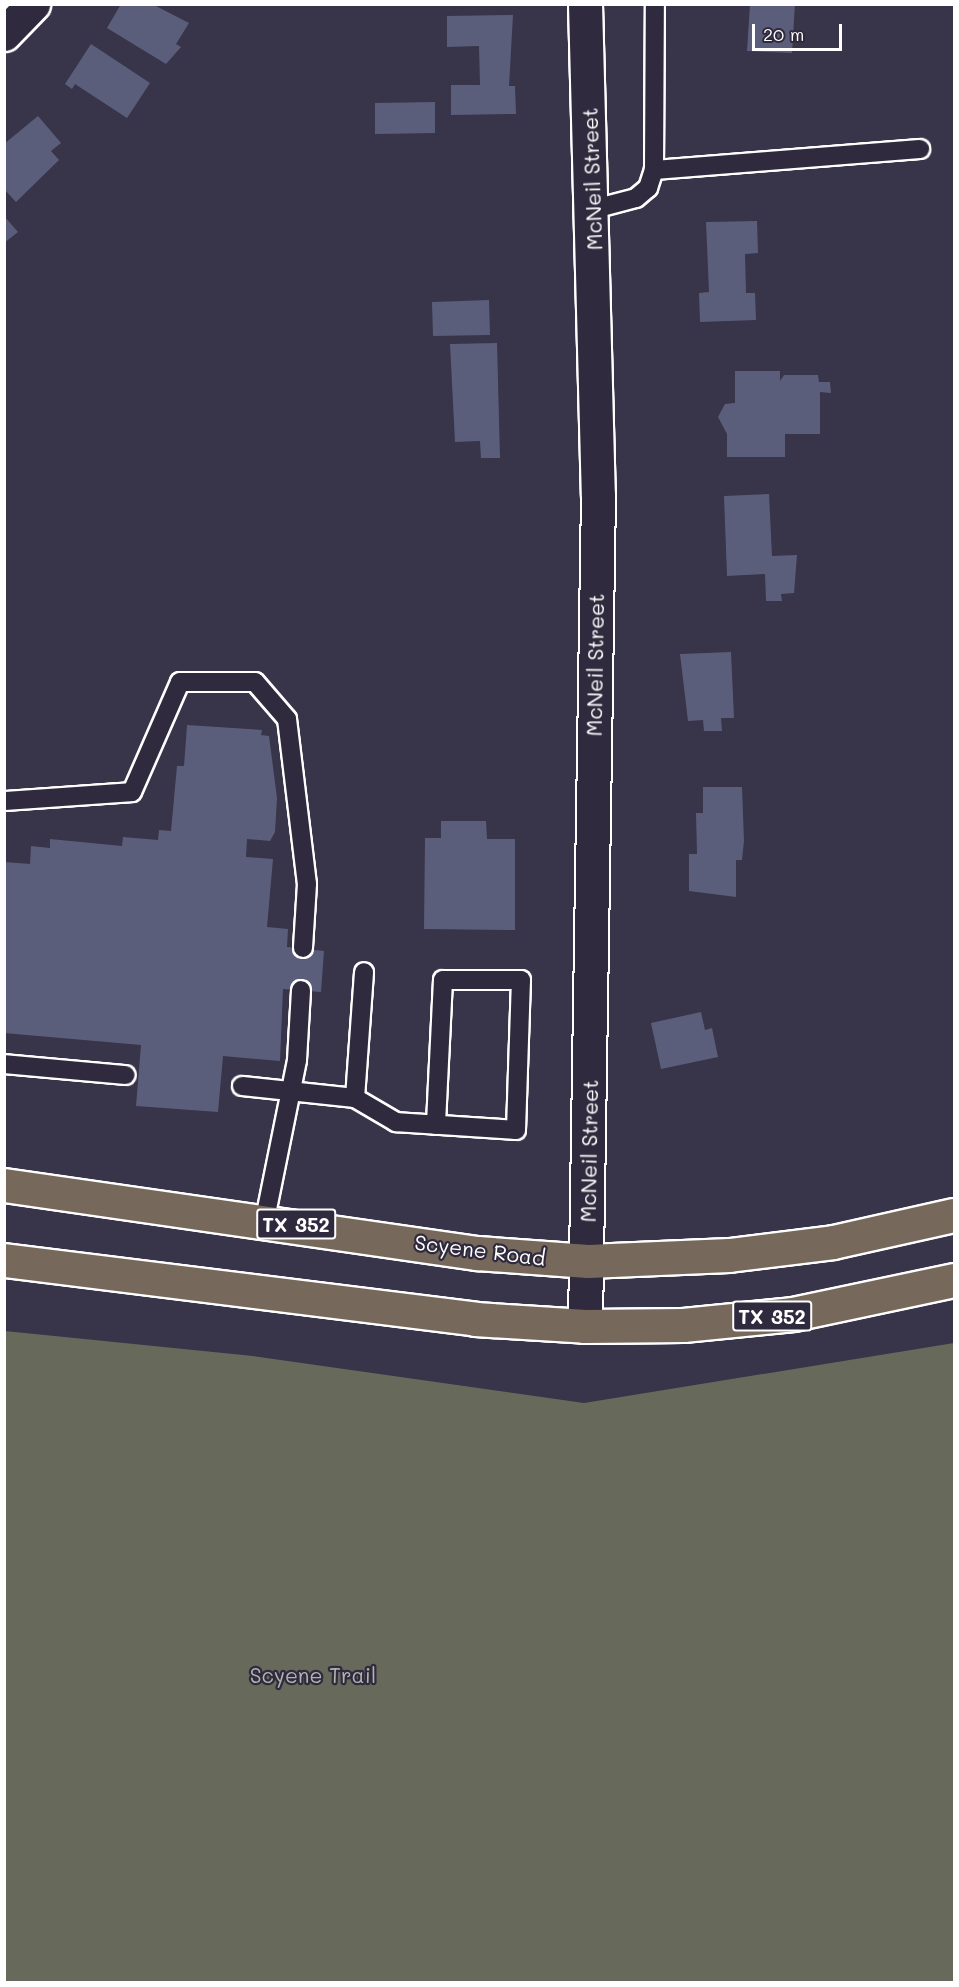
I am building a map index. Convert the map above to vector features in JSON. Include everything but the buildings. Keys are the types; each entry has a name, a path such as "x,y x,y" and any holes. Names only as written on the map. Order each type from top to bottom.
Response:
{"main road":[{"name":"Scyene Road","path":"4,1185 265,1220 477,1252 588,1261 729,1255 833,1242 954,1215"},
{"name":"TX 352","path":"4,1260 475,1319 585,1326 683,1325 793,1314 954,1280"}],"street":[{"path":"4,34 33,4"},
{"name":"McNeil Street","path":"585,4 594,209 598,495 588,1261 585,1326"}],"lane":[{"path":"594,209 636,198 648,189 654,170 655,4"},
{"path":"654,170 920,149"},
{"path":"4,801 132,792 180,682 255,682 287,719 307,884 303,948"},
{"path":"355,1098 364,972"},
{"path":"242,1086 290,1094 355,1098 396,1122 436,1125 516,1130 521,980 443,980 436,1125"},
{"path":"265,1220 297,1060 301,990"},
{"path":"4,1064 126,1075"}],"green space":[{"name":"Scyene Trail","path":"5,1331 253,1356 584,1403 954,1343 954,1982 5,1982"}]}
